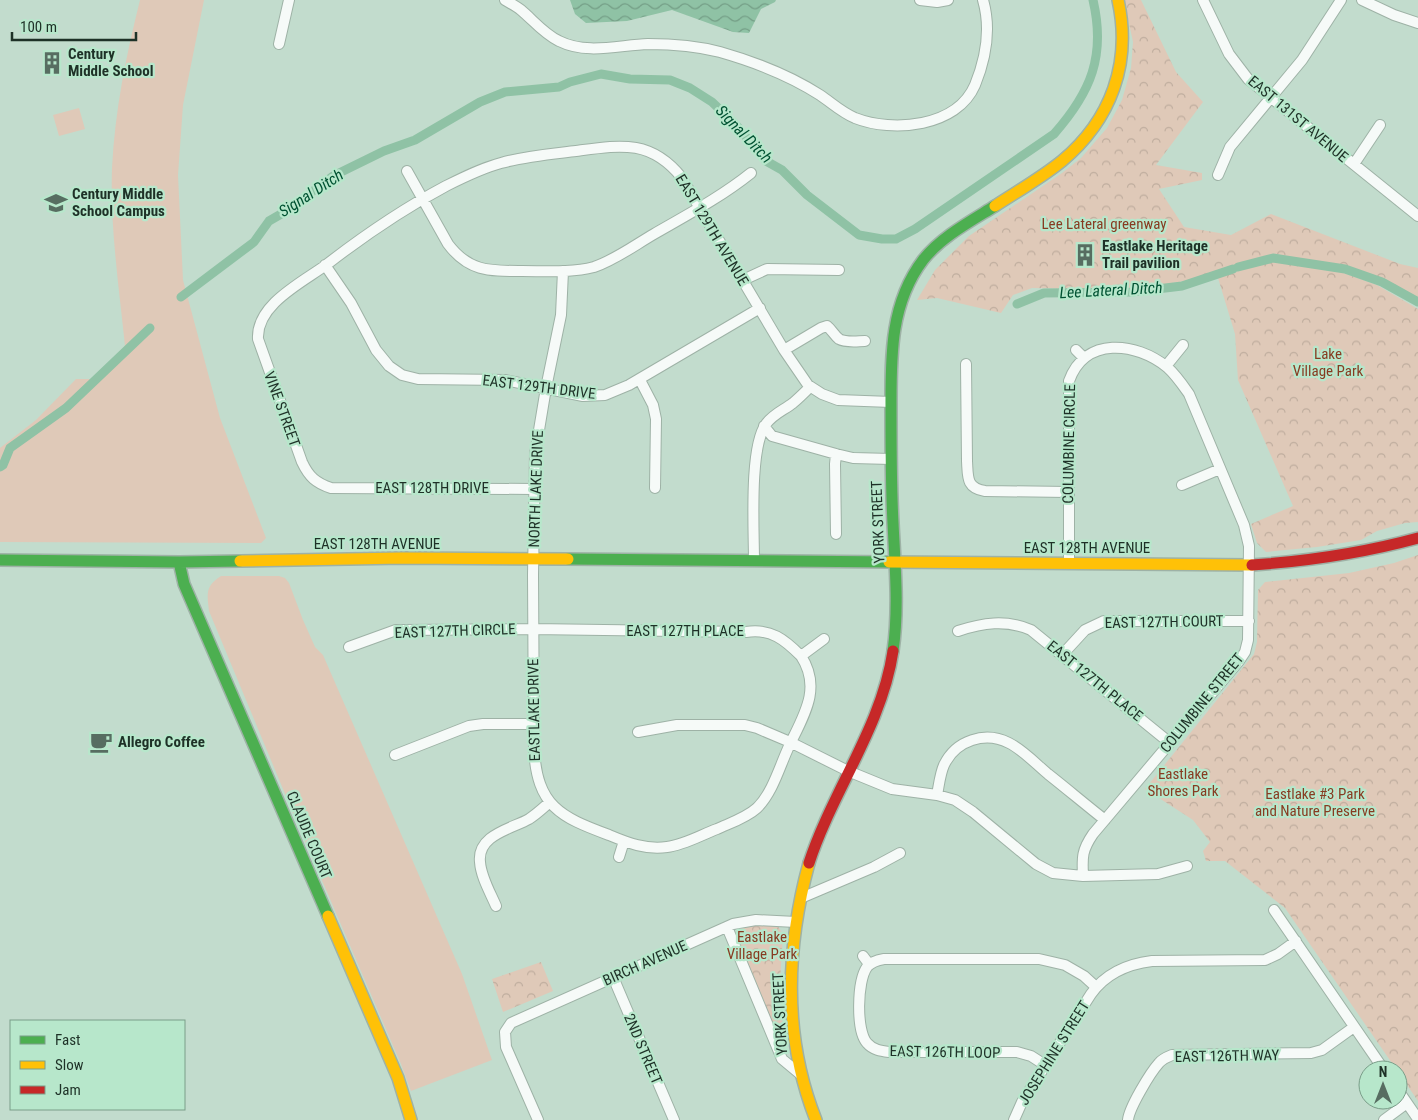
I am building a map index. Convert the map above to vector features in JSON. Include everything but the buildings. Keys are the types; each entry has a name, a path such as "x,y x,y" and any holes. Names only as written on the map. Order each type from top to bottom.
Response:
{"street":[{"path":"279,44 289,0"},
{"path":"505,0 521,10 540,28 559,41 577,47 598,49 664,44 718,52 773,70 821,96 837,109 856,118 879,123 913,125 931,122 947,114 960,105 972,92 979,74 986,45 986,11 983,0"},
{"path":"920,0 937,2 948,0"},
{"name":"YORK STREET","path":"816,1120 800,1074 793,1023 792,989 796,922 809,863 885,688 891,666 894,640 891,459 891,352 893,326 903,295 917,269 931,252 947,238 1070,156 1090,133 1108,106 1115,87 1123,50 1122,20 1118,0"},
{"name":"EAST 131ST AVENUE","path":"1203,0 1229,54 1248,78 1270,98 1418,216"},
{"path":"1218,175 1230,147 1302,60 1341,0"},
{"path":"1362,0 1394,15 1418,23"},
{"path":"1354,164 1380,125"},
{"name":"EAST 129TH AVENUE","path":"262,317 274,303 392,216 470,174 501,163 520,159 625,145 640,148 664,160 682,178 784,350 801,377 810,387 838,400 891,402"},
{"path":"407,170 448,244 459,257 474,266 495,271 563,272 580,270 603,263 700,208 750,173"},
{"name":"EAST 129TH DRIVE","path":"325,265 351,303 376,350 394,371 418,379 505,380 594,396 617,391 640,380 760,308"},
{"path":"743,280 768,269 840,270"},
{"name":"NORTH LAKE DRIVE","path":"533,560 535,454 561,316 563,272"},
{"name":"VINE STREET","path":"262,317 258,333 259,346 302,462 315,482 330,488"},
{"path":"784,350 827,326 839,339 865,341"},
{"path":"1166,366 1183,344"},
{"path":"1076,350 1084,358 1099,349 1125,348 1143,353 1166,366 1177,376 1189,394 1247,536 1249,565"},
{"name":"COLUMBINE CIRCLE","path":"1069,563 1069,381 1076,366 1084,358"},
{"path":"966,364 968,476 971,491 1068,492"},
{"path":"640,380 653,406 656,419 655,488"},
{"path":"754,561 754,476 764,426 770,418 793,403 810,387"},
{"path":"764,426 772,436 836,454 853,458 891,459"},
{"path":"836,454 836,534"},
{"path":"1182,486 1220,469"},
{"name":"EAST 128TH DRIVE","path":"330,488 534,489"},
{"name":"EAST 128TH AVENUE","path":"0,560 179,562 383,558 1249,565 1326,559 1418,538"},
{"name":"EASTLAKE DRIVE","path":"533,560 536,774 540,786 550,802 567,817 576,823 624,842 641,847 672,847 749,814 766,796 810,700 811,680 808,666 802,656"},
{"name":"CLAUDE COURT","path":"179,562 184,584 398,1078 411,1120"},
{"name":"COLUMBINE STREET","path":"1083,876 1082,859 1085,846 1104,820 1245,652 1249,621 1249,565"},
{"name":"EAST 127TH COURT","path":"1062,655 1085,630 1104,621 1249,621"},
{"name":"EAST 127TH PLACE","path":"958,632 978,624 1012,624 1030,630 1170,743"},
{"name":"EAST 127TH CIRCLE","path":"349,647 402,630 533,629"},
{"name":"EAST 127TH PLACE","path":"533,629 746,632 756,630 785,640 802,656"},
{"path":"802,656 824,640"},
{"path":"395,755 469,726 483,724 534,724"},
{"path":"638,732 676,725 745,725 757,728 848,771 898,791 937,795 962,804 1042,869 1054,873 1083,876 1158,874 1187,866"},
{"path":"937,795 944,767 958,742 984,737 998,739 1009,743 1104,820"},
{"path":"496,906 481,870 481,849 491,837 531,818 550,802"},
{"path":"619,857 624,842"},
{"path":"801,898 874,867 900,852"},
{"path":"1274,910 1378,1060"},
{"name":"BIRCH AVENUE","path":"538,1120 506,1047 505,1032 508,1026 516,1019 727,927 756,920 796,922"},
{"path":"727,927 782,1059 800,1074"},
{"name":"JOSEPHINE STREET","path":"1014,1120 1022,1102 1096,987 1114,972 1138,962 1265,960 1278,954 1296,941"},
{"path":"863,956 869,964 884,959 1039,959 1065,965 1084,976 1096,987"},
{"name":"EAST 126TH LOOP","path":"869,964 863,974 860,986 860,1026 862,1037 874,1048 889,1052 1017,1052 1031,1056 1045,1065"},
{"name":"2ND STREET","path":"613,977 674,1120"},
{"name":"EAST 126TH WAY","path":"1128,1120 1131,1107 1157,1066 1172,1055 1311,1053 1322,1050 1354,1027"},
{"path":"1408,1104 1418,1119"},
{"path":"1384,1120 1398,1110"}],"green space":[{"path":"140,0 204,0 183,105 178,175 183,280 220,418 266,538 261,543 0,542 0,448 36,420 76,379 92,379 125,346 114,235 112,168 122,83"},
{"name":"Lee Lateral greenway","path":"1124,0 1141,0 1176,72 1203,102 1156,165 1202,173 1202,180 1159,189 1184,227 1231,235 1271,214 1400,264 1418,268 1418,300 1399,288 1355,269 1276,254 1185,281 1127,290 1032,288 1013,295 1001,313 937,298 917,300 935,270 969,236 1062,173 1081,158 1107,128 1122,100 1131,68 1133,42"},
{"path":"79,108 85,129 59,136 53,115"},
{"name":"Lake Village Park","path":"1274,258 1341,272 1377,285 1418,309 1418,522 1405,523 1377,531 1361,540 1317,547 1266,552 1257,543 1251,524 1293,506 1238,380 1235,334 1218,278"},
{"name":"Eastlake #3 Park and Nature Preserve","path":"1418,555 1418,1101 1408,1086 1408,1060 1390,1060 1285,908 1225,861 1206,861 1203,851 1210,842 1193,820 1145,789 1254,654 1257,642 1258,590 1265,582 1349,573 1394,563"},
{"path":"221,576 279,576 285,578 289,583 303,620 315,647 323,655 462,974 492,1060 411,1091 209,611 208,591 212,583"},
{"name":"Eastlake Village Park","path":"755,925 778,926 783,935 780,981 785,1051 783,1051 736,937 738,929"},
{"path":"541,962 553,991 503,1012 492,979"}],"water":[{"path":"570,0 776,0 761,9 749,33 733,32 672,10 627,21 586,23 575,14"}],"waterway":[{"name":"Signal Ditch","path":"181,297 254,242 269,221 288,210 333,176 384,151 415,140 480,102 505,92 559,87 570,82 601,74 630,79 670,80 690,88 712,102 736,125 766,161 782,170 807,195 859,235 882,239 896,239 915,229 1054,134 1078,103 1092,72 1098,39 1093,0"},
{"name":"Lee Lateral Ditch","path":"1238,267 1273,258 1345,269 1382,282 1418,302"},
{"name":"Lee Lateral Ditch","path":"1017,304 1044,293 1132,292 1182,286 1233,269"},
{"name":"Signal Ditch","path":"0,467 3,465 10,448 66,408 150,328"}],"traffic: fast":[{"path":"893,651 896,603 891,481 891,373 894,333 898,314 912,277 930,252 957,230 995,206"},
{"path":"568,559 889,562"},
{"path":"0,560 240,561"},
{"path":"179,562 184,584 328,916"}],"traffic: slow":[{"path":"995,206 1038,179 1062,161 1079,145 1105,109 1114,89 1122,46 1122,23 1118,0"},
{"path":"240,561 402,558 568,559"},
{"path":"889,562 1252,565"},
{"path":"809,863 796,927 791,992 793,1025 798,1057 805,1089 816,1120"},
{"path":"328,916 398,1078 411,1120"}],"traffic: jam":[{"path":"1252,565 1336,556 1418,538"},
{"path":"809,863 830,810 868,732 887,679 893,651"}],"place":[{"name":"Century Middle School","path":"52,63"},
{"name":"Century Middle School Campus","path":"56,203"},
{"name":"Eastlake Heritage Trail pavilion","path":"1085,255"},
{"name":"Allegro Coffee","path":"101,742"}],"park label":[{"name":"Eastlake Shores Park","path":"1183,782"}]}
